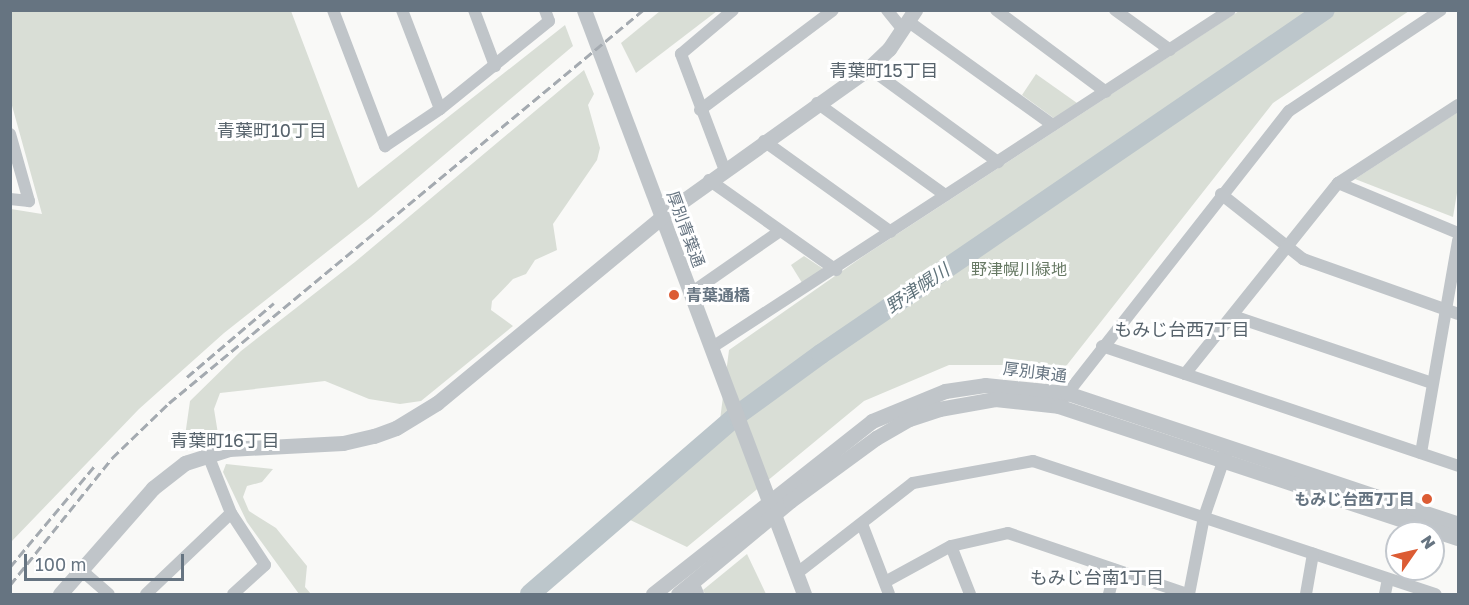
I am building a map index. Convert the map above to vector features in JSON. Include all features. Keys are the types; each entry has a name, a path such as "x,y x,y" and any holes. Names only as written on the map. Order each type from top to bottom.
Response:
{"street":[{"path":"333,10 385,146 440,109 549,21 545,10"},
{"path":"402,10 440,109"},
{"path":"474,10 495,66"},
{"name":"厚別青葉通","path":"584,10 804,594"},
{"path":"724,168 700,110 681,54 733,10"},
{"path":"700,110 833,10"},
{"path":"887,10 909,21 1053,125"},
{"path":"996,10 1106,92"},
{"path":"711,348 836,270 945,195 1230,10"},
{"path":"1059,406 1102,346 1289,111 1441,10"},
{"path":"1125,13 1170,50"},
{"path":"60,594 80,568 153,488 185,463 229,449 343,442 396,428 437,403 724,168 869,68 909,21"},
{"path":"869,68 998,162"},
{"path":"817,104 945,195"},
{"path":"1185,374 1338,183 1458,105"},
{"path":"10,134 29,201 10,199"},
{"path":"764,141 891,232"},
{"path":"709,180 836,270"},
{"path":"1338,183 1458,233"},
{"path":"1221,194 1303,259 1452,313"},
{"path":"691,293 780,231"},
{"path":"1421,453 1432,383 1452,313 1458,240"},
{"path":"1233,316 1432,383"},
{"path":"1102,346 1458,466"},
{"name":"厚別東通","path":"678,594 695,588 772,507 872,421 945,391 985,385 1067,393 1458,538"},
{"name":"厚別東通","path":"653,594 772,507 876,438 909,419 968,401 1022,399 1059,406 1226,453 1458,524"},
{"path":"885,582 951,546 1008,533 1188,594 1204,517 1226,453"},
{"path":"208,455 231,513 265,565 233,594"},
{"path":"796,574 913,483 1033,461 1385,578"},
{"path":"146,594 231,513"},
{"path":"862,524 889,594"},
{"path":"951,546 970,594"},
{"path":"1306,594 1314,554"},
{"path":"80,568 109,594"},
{"path":"1109,594 1115,570"},
{"path":"1394,581 1436,594"}],"green space":[{"path":"11,10 291,11 358,188 565,25 573,46 371,217 224,333 139,409 11,542 11,209 42,214 11,102"},
{"path":"660,11 717,11 636,73 621,43"},
{"name":"野津幌川緑地","path":"1239,11 1409,11 1273,103 1063,370 1033,365 949,365 864,401 687,547 626,518 717,443 729,350 865,255"},
{"path":"584,70 594,94 588,105 600,148 597,160 553,224 557,250 535,260 526,274 513,279 492,301 491,310 513,326 421,401 400,404 369,399 325,381 220,393 214,409 219,440 184,443 190,401 241,351 355,262"},
{"path":"1036,74 1077,103 1055,119 1022,95"},
{"path":"1458,112 1458,187 1453,217 1355,179"},
{"path":"804,256 822,268 822,273 804,286 791,265"},
{"path":"226,464 273,469 262,482 247,486 243,497 249,511 276,528 307,566 305,587 311,594 299,594 247,522 223,472"},
{"path":"747,554 766,594 705,594 703,590"}],"waterway":[{"name":"野津幌川","path":"530,594 736,416 821,354 1325,10"}],"railway":[{"path":"10,585 112,458 169,403 643,10"},
{"path":"187,377 274,303"},
{"path":"10,567 96,464"}],"place":[{"name":"青葉通橋","path":"674,295"},
{"name":"もみじ台西7丁目","path":"1427,499"}],"district":[{"name":"青葉町15丁目","path":"884,70"},
{"name":"青葉町10丁目","path":"272,130"},
{"name":"もみじ台西7丁目","path":"1182,329"},
{"name":"青葉町16丁目","path":"225,440"},
{"name":"もみじ台南1丁目","path":"1097,577"}]}
